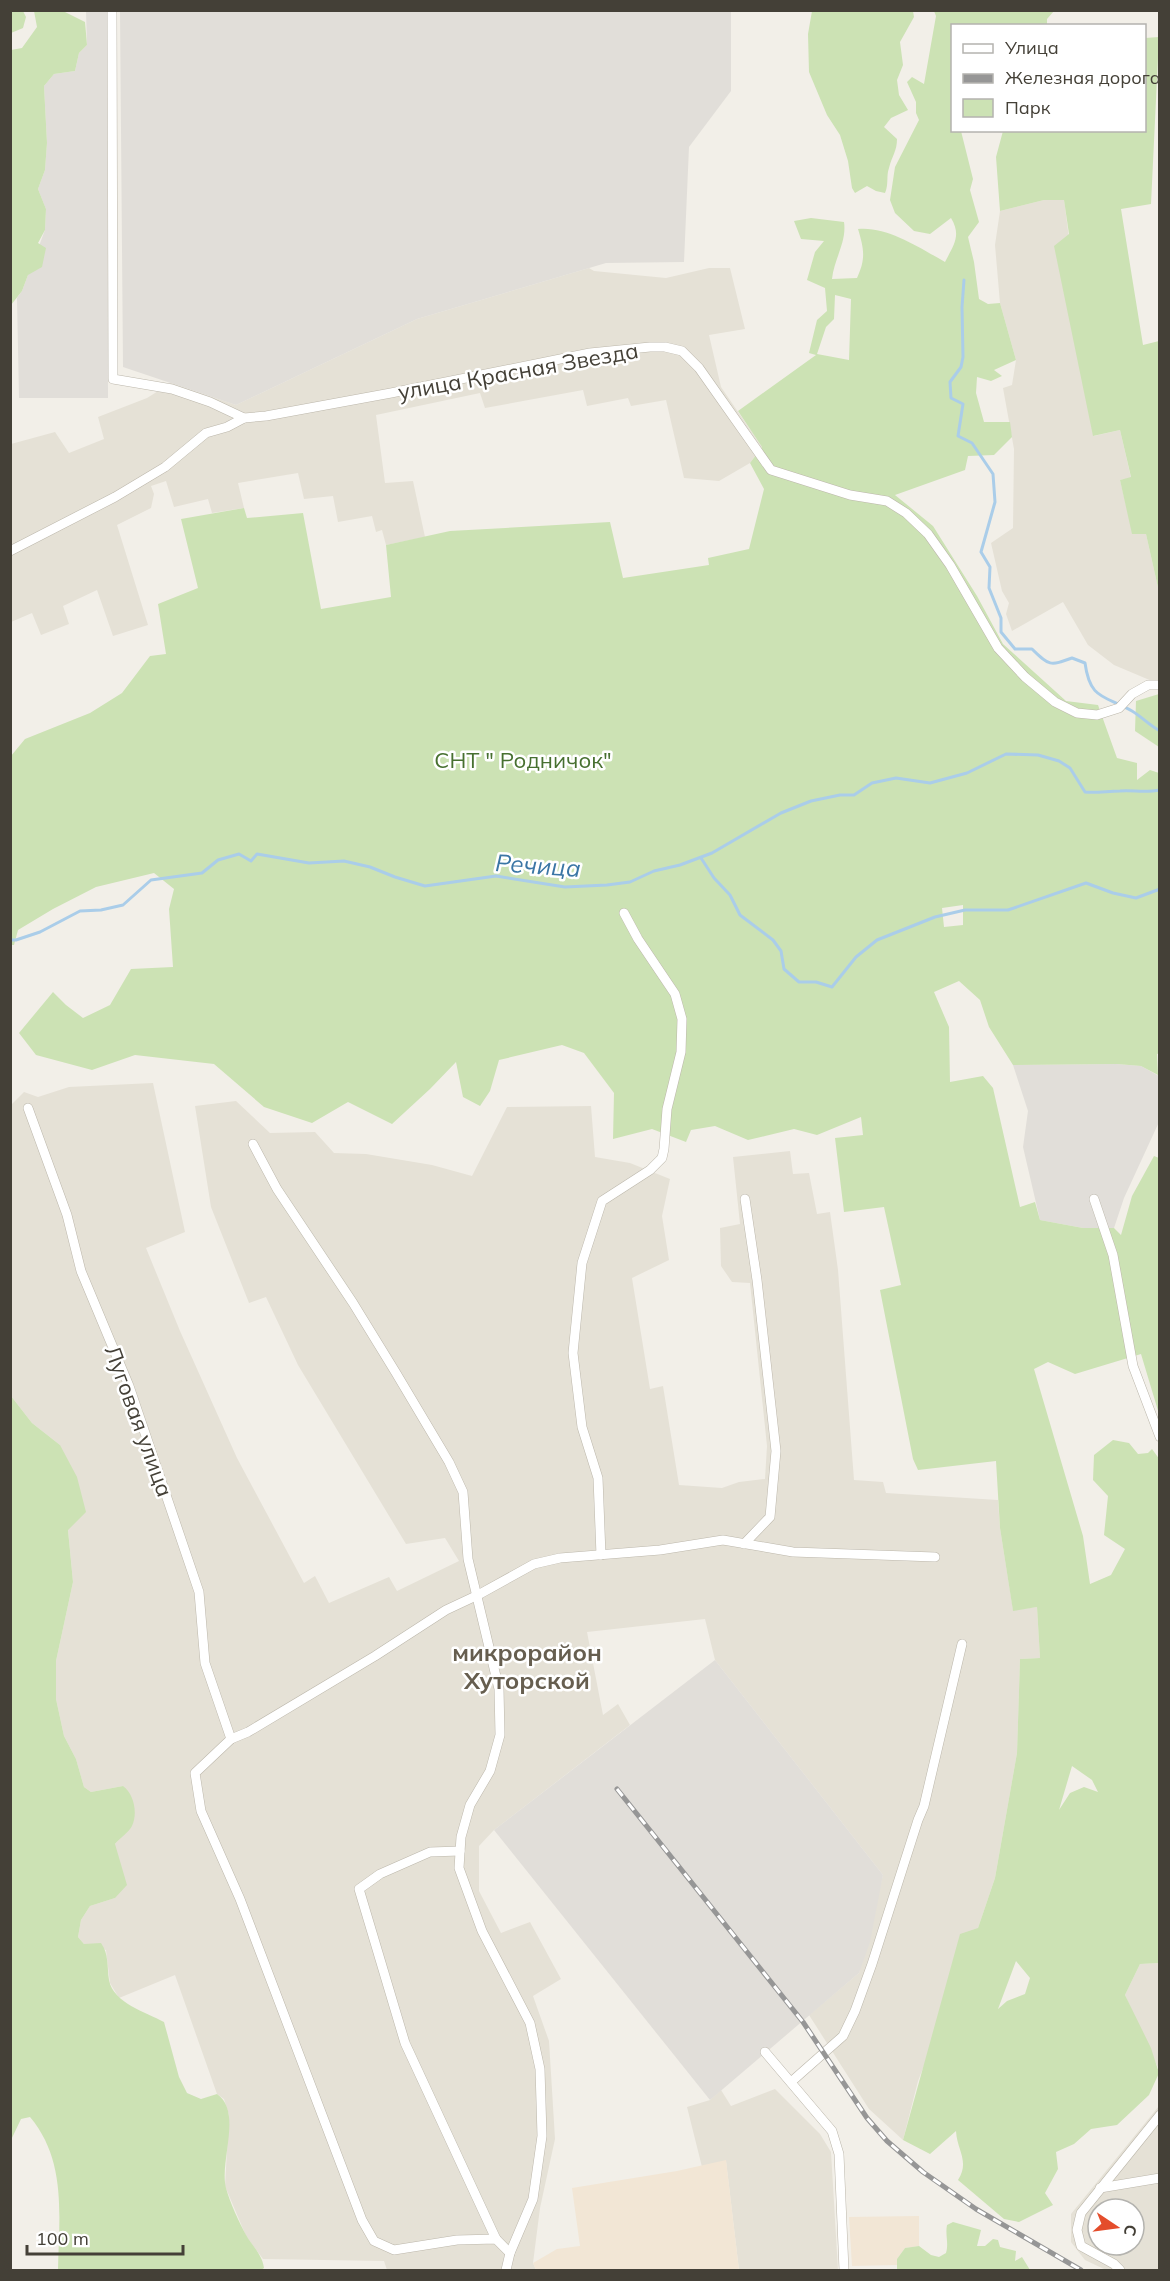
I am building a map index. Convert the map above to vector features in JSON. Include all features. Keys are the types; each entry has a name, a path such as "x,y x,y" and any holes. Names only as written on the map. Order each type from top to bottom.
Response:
{"street":[{"path":"112,10 113,379 172,389 210,402 244,418"},
{"name":"улица Красная Звезда","path":"10,551 115,497 165,467 206,433 228,427 244,418 372,397 590,353 665,347 682,351 699,368 771,470 850,495 886,501 906,513 928,534 950,564 998,648 1025,677 1055,702 1077,713 1097,715 1119,708 1136,692 1148,685 1160,685"},
{"path":"601,1555 598,1478 582,1427 573,1353 582,1263 602,1201 650,1170 662,1158 667,1109 681,1052 682,1019 675,994 638,939 624,913"},
{"name":"Луговая улица","path":"28,1108 68,1215 81,1271 129,1386 200,1592 205,1663 231,1738"},
{"path":"254,1144 277,1189 353,1304 449,1462 463,1492 468,1559 499,1689 500,1735 490,1771 470,1805 461,1837 459,1868 482,1931 530,2023 540,2069 542,2136 533,2199 510,2253 506,2271"},
{"path":"744,1544 770,1517 776,1451 757,1280 745,1199"},
{"path":"1094,1199 1113,1255 1133,1366 1160,1437"},
{"path":"496,2239 457,2240 394,2250 375,2241 362,2220 240,1899 201,1810 195,1773 231,1738 248,1731 375,1656 446,1610 534,1564 560,1558 660,1550 723,1540 793,1552 935,1557"},
{"path":"791,2082 843,2036 855,2012 924,1806 962,1644"},
{"path":"460,1851 430,1852 380,1874 359,1889 405,2043 496,2239 510,2253"},
{"path":"765,2052 832,2131 839,2154 844,2271"},
{"path":"1120,2271 1114,2264 1081,2246 1077,2230 1081,2213 1160,2115"},
{"path":"1100,2188 1160,2178"}],"shaded area":[{"path":"86,11 107,11 108,398 19,398 17,298 22,291 45,230 46,209 38,189 45,170 47,143 44,86 54,74 75,71 79,53 87,45"},
{"path":"120,11 731,11 731,91 689,147 684,262 606,263 417,319 236,405 123,367"},
{"path":"1064,199 1094,436 1120,430 1131,478 1120,480 1133,534 1146,534 1159,592 1159,684 1114,665 1088,645 1063,602 1012,631 1006,614 1009,603 1002,591 991,543 1013,528 1014,449 1003,388 1012,385 1016,360 1000,303 995,245 1000,211 1044,200"},
{"path":"589,268 594,271 666,278 709,268 730,268 745,329 709,335 721,387 762,447 750,463 719,481 684,478 666,400 631,406 628,398 587,406 583,390 485,408 480,393 376,415 385,483 413,481 425,537 386,545 382,530 376,532 372,516 338,522 333,496 304,499 298,473 238,483 244,508 212,513 208,499 174,507 166,481 151,486 154,494 151,508 117,525 148,625 113,636 97,590 63,606 69,624 41,635 32,613 11,622 11,444 55,432 69,453 104,439 98,417 147,398 171,383 236,405 417,319"},
{"path":"1117,1064 1141,1066 1159,1076 1159,1122 1124,1198 1114,1228 1083,1228 1040,1220 1023,1147 1028,1111 1013,1065"},
{"name":"микрорайон Хуторской","path":"153,1083 185,1232 146,1248 180,1331 237,1458 304,1583 315,1576 329,1603 389,1577 397,1591 459,1561 445,1538 406,1544 298,1365 266,1297 249,1303 211,1207 195,1106 236,1101 270,1133 315,1132 334,1153 366,1154 432,1165 472,1176 507,1107 591,1106 595,1157 630,1163 670,1179 662,1216 669,1260 632,1278 650,1389 663,1386 679,1485 722,1488 739,1482 765,1479 767,1446 750,1283 732,1282 721,1266 720,1228 740,1224 733,1157 790,1151 793,1174 809,1173 817,1214 830,1212 838,1270 854,1480 883,1482 886,1493 998,1500 1000,1528 1013,1610 1037,1607 1040,1658 1020,1659 1017,1753 995,1878 978,1928 918,2081 903,2140 869,2109 809,2015 859,1973 883,1875 715,1660 705,1619 587,1632 603,1715 618,1704 630,1725 494,1830 479,1846 479,1891 501,1933 530,1922 561,1979 533,1996 549,2041 555,2139 540,2208 533,2263 536,2270 387,2270 384,2261 263,2259 246,2236 225,2186 229,2115 224,2099 217,2094 175,1975 119,1998 110,1983 106,1950 84,1944 78,1937 81,1920 90,1906 115,1898 115,1844 132,1825 123,1786 91,1792 84,1787 76,1759 64,1736 56,1699 56,1661 73,1582 60,1445 32,1423 11,1396 11,1105 24,1092 38,1097 69,1087"},
{"path":"715,1660 883,1875 870,1942 859,1973 710,2100 494,1830"},
{"path":"1159,1963 1159,2070 1125,1995 1140,1964"},
{"path":"775,2089 820,2134 831,2152 838,2270 739,2270 726,2161 702,2167 687,2107 710,2100 721,2090 731,2106"},
{"path":"1159,2106 1159,2270 1106,2270 1085,2260 1071,2242 1071,2214"},
{"path":"726,2160 739,2270 536,2270 533,2263 557,2249 580,2246 572,2188 677,2171"},
{"path":"919,2216 919,2246 905,2248 897,2259 897,2265 852,2266 849,2217"}],"green space":[{"path":"11,10 23,11 26,17 23,28 11,33"},
{"path":"34,11 63,11 85,22 87,45 79,53 75,71 54,74 44,86 47,143 45,170 38,189 46,209 45,230 38,243 46,248 42,267 28,275 22,291 11,305 11,50 22,48 37,27"},
{"path":"812,11 913,11 914,17 900,42 903,65 897,80 899,95 908,110 891,118 884,127 897,139 888,171 885,193 867,186 855,193 852,188 848,161 840,135 827,115 809,72 808,34"},
{"name":"СНТ \" Родничок\"","path":"934,11 1054,11 1047,19 1047,24 951,24 951,132 961,132 973,179 970,190 979,222 968,237 979,299 988,304 1000,303 1016,360 994,370 1002,376 991,381 977,377 976,393 984,422 1010,422 1012,437 994,455 968,456 965,470 895,495 933,526 977,596 1003,644 1066,701 1098,705 1117,758 1137,763 1137,780 1150,770 1159,773 1160,1053 1157,1054 1158,1075 1141,1066 1117,1064 1013,1065 989,1027 980,1000 959,981 934,992 949,1027 950,1082 983,1076 993,1088 1020,1207 1035,1202 1040,1220 1083,1228 1114,1228 1121,1235 1132,1196 1154,1156 1159,1158 1159,1414 1141,1354 1075,1374 1048,1362 1034,1369 1083,1536 1090,1584 1111,1575 1125,1549 1104,1535 1108,1496 1093,1480 1094,1455 1113,1440 1129,1443 1138,1454 1148,1453 1152,1449 1160,1460 1159,1963 1140,1964 1125,1995 1151,2048 1159,2073 1149,2095 1117,2125 1091,2129 1074,2144 1056,2152 1058,2169 1045,2193 1053,2205 1019,2222 1004,2219 958,2180 963,2161 956,2131 930,2154 903,2140 960,1934 978,1928 995,1878 1017,1753 1020,1659 1040,1658 1037,1607 1013,1611 1000,1528 996,1461 918,1470 913,1459 880,1290 901,1285 884,1207 844,1212 835,1138 863,1135 861,1117 817,1135 794,1129 748,1140 715,1126 691,1130 686,1142 652,1129 613,1139 614,1093 584,1053 562,1045 499,1060 490,1091 480,1106 463,1097 456,1062 392,1124 348,1102 312,1123 264,1107 214,1064 135,1055 92,1070 36,1055 19,1033 53,992 83,1018 110,1005 131,969 173,967 169,909 174,889 154,873 96,887 18,930 14,945 11,945 11,756 25,739 90,713 122,693 150,656 166,654 158,604 198,588 181,519 244,508 247,518 303,513 321,609 391,597 386,545 450,531 610,522 623,578 709,565 708,558 749,549 764,489 750,463 762,447 738,411 816,355 809,353 817,320 827,311 825,288 807,280 815,252 824,241 801,239 794,221 811,218 844,222 844,237 832,279 857,278 863,254 858,229 892,234 945,262 955,241 956,230 951,218 930,234 914,231 895,213 890,200 895,167 919,120 916,113 916,102 907,82 912,77 924,84 936,16","holes":["835,295 851,299 849,360 817,354 826,327 834,319","963,905 963,925 944,927 942,908","1072,1766 1092,1780 1098,1792 1084,1787 1070,1793 1059,1810","1016,1961 1030,1978 1025,1994 1007,2001 998,2009"]},
{"path":"1159,37 1151,204 1121,209 1143,345 1159,341 1159,592 1146,534 1132,534 1120,480 1131,477 1120,430 1093,436 1054,246 1069,234 1064,200 1044,200 1000,211 996,157 1003,132 1146,132 1146,38"},
{"path":"1160,694 1159,747 1135,731 1136,701"},
{"path":"11,1396 32,1423 60,1445 77,1477 86,1512 68,1530 73,1582 56,1661 56,1699 64,1736 76,1759 84,1787 91,1792 123,1786 130,1794 135,1810 132,1826 115,1844 127,1885 115,1898 90,1906 81,1920 78,1937 84,1944 101,1943 104,1947 109,1980 112,1988 123,2001 164,2022 179,2077 187,2093 201,2099 217,2094 225,2102 229,2125 225,2164 226,2188 240,2224 261,2259 264,2268 261,2270 58,2270 58,2190 50,2152 42,2134 30,2117 21,2119 11,2140"},
{"path":"953,2222 981,2230 977,2246 985,2246 993,2239 998,2240 1000,2247 1016,2251 1015,2261 1022,2257 1030,2270 897,2270 897,2259 905,2248 919,2246 931,2255 939,2257 946,2253 947,2225"}],"waterway":[{"name":"Речица","path":"964,280 963,357 961,367 950,382 951,398 963,404 958,436 972,443 993,474 995,502 981,552 990,567 989,588 1001,618 1001,632 1015,649 1032,649 1050,663 1072,658 1085,663 1091,684 1100,695 1132,711 1160,731"},
{"name":"Речица","path":"10,940 40,932 80,911 101,910 123,905 151,880 202,873 218,860 239,854 251,861 257,854 309,863 344,861 370,867 425,886 496,876 565,887 607,885 630,882 654,871 680,865 712,853 781,813 811,801 840,795 854,795 872,783 896,778 930,783 967,773 1006,754 1038,755 1059,761 1070,768 1085,792 1160,790"},
{"path":"701,858 714,878 730,895 740,915 773,940 781,951 784,969 799,982 816,982 832,987 856,957 877,940 935,917 965,910 1008,910 1086,883 1113,893 1136,898 1160,889"}],"railway":[{"path":"617,1789 803,2022 867,2118 887,2141 923,2172 976,2209 1081,2270"}],"district":[{"name":"микрорайон Хуторской","path":"527,1666"}]}
